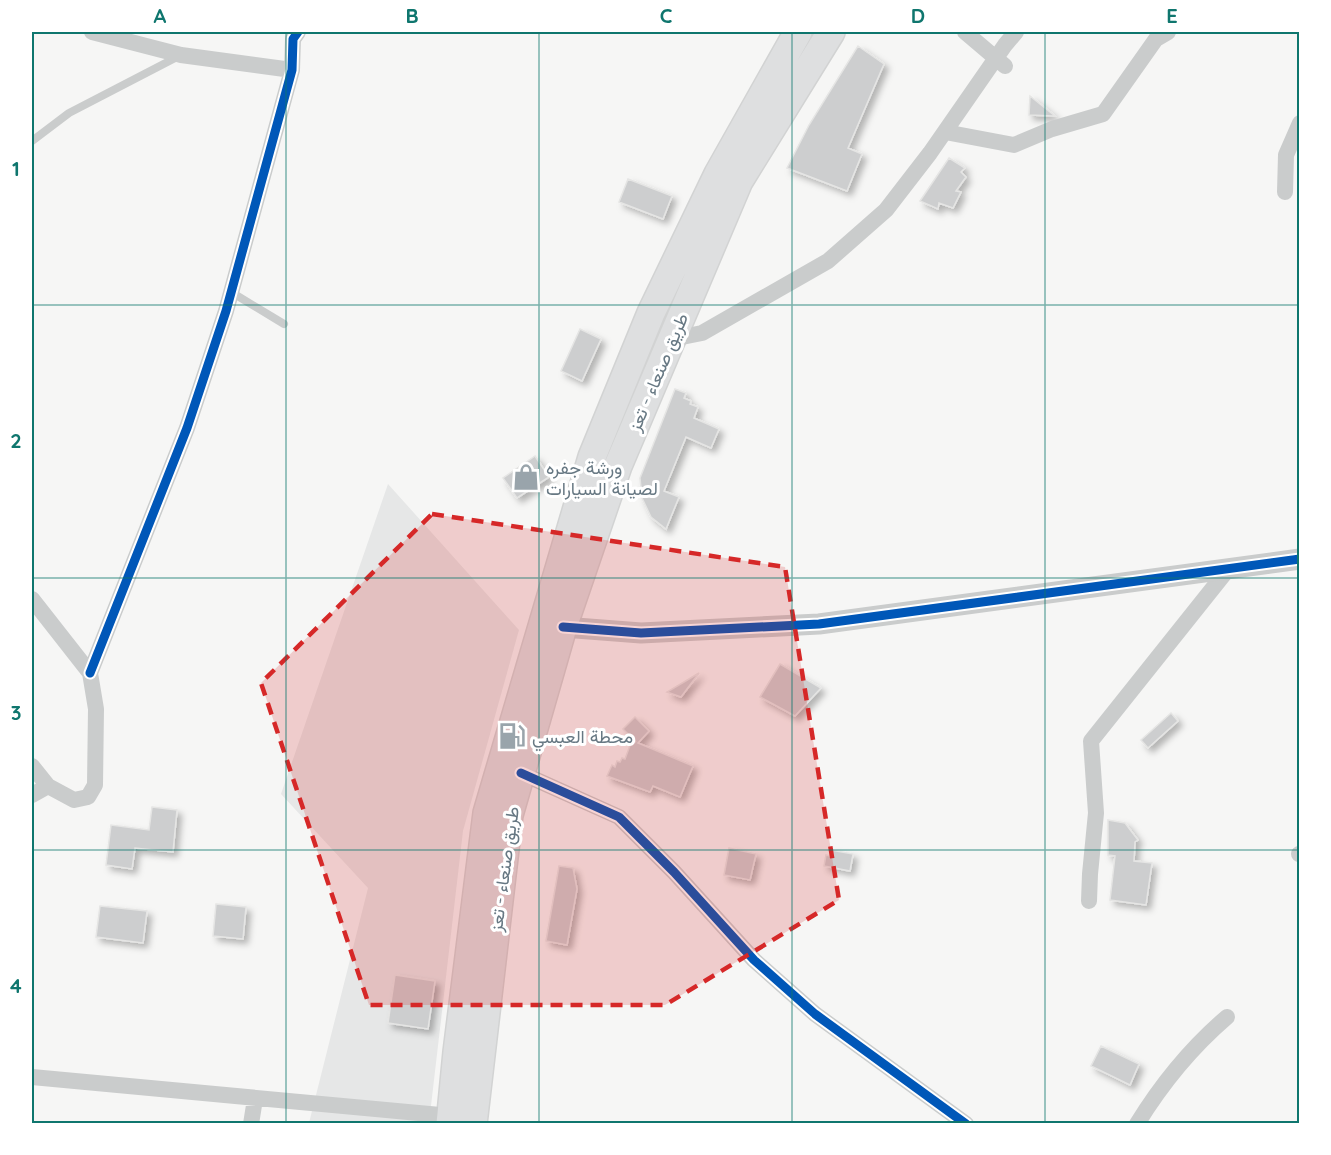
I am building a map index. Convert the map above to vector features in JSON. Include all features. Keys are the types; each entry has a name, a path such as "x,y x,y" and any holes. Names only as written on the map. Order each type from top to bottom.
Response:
{"highway":[{"name":"طريق صنعاء - تعز","path":"458,1121 458,1041 487,813 592,457 651,313 718,174 798,32"},
{"name":"طريق صنعاء - تعز","path":"458,1121 509,815 563,627 618,466 739,181 831,32"}],"street":[{"path":"92,32 181,55 292,70"},
{"path":"90,673 188,428 231,292 292,70 293,39 298,32"},
{"path":"965,32 1001,62"},
{"path":"672,339 702,333 828,261 886,210 1001,62 1016,32"},
{"path":"945,132 1014,145 1052,129 1103,114 1156,39 1168,32"},
{"path":"1285,192 1286,155 1299,123"},
{"path":"563,627 641,633 819,624 1299,559"},
{"path":"1089,901 1096,813 1091,741 1229,568"},
{"path":"32,599 90,673 96,709 95,785 88,797 74,800 37,775 32,795"},
{"path":"521,773 619,817 674,872 754,960 815,1014 966,1124"},
{"path":"1137,1124 1154,1096 1213,1029 1227,1017"},
{"path":"32,1077 458,1121"},
{"path":"250,1124 255,1099"}],"lane":[{"path":"32,141 69,113 181,55"},
{"path":"231,292 284,324"}],"highlighted area":[{"path":"432,514 785,567 839,900 665,1005 369,1005 261,683"}],"shaded area":[{"path":"388,484 519,630 463,831 429,1123 309,1123 368,888 281,794"}],"building":[{"path":"858,46 884,64 848,148 862,154 847,191 787,168 809,125"},
{"path":"1030,96 1055,116 1029,115"},
{"path":"949,158 965,168 961,172 966,177 956,191 961,192 953,208 939,203 938,209 920,201"},
{"path":"628,179 672,196 663,219 619,202"},
{"path":"580,329 601,339 582,381 561,371"},
{"path":"675,389 686,393 684,398 691,401 690,404 698,407 694,418 719,429 711,448 686,437 664,491 679,497 666,529 651,517 642,498 640,478"},
{"name":"ورشة جفره لصيانة السيارات","path":"535,456 549,477 517,498 503,478"},
{"path":"780,664 821,688 795,716 760,697"},
{"path":"699,673 681,697 667,692"},
{"path":"1171,713 1178,721 1148,748 1141,740"},
{"path":"635,717 649,731 638,743 693,766 680,797 653,786 650,792 607,776 612,765 615,767 617,761 625,759 632,740 636,742 623,729"},
{"path":"152,807 177,810 173,852 135,848 132,869 106,865 111,825 149,830"},
{"path":"1108,820 1125,823 1138,840 1135,842 1134,861 1152,863 1146,905 1110,900 1115,856 1108,855"},
{"path":"729,848 756,854 750,880 724,875"},
{"path":"831,850 853,854 850,871 824,866 826,855 830,856"},
{"path":"559,866 573,868 577,889 567,945 546,941"},
{"path":"216,904 246,907 243,939 213,936"},
{"path":"100,906 147,911 143,943 96,937"},
{"path":"395,975 435,981 428,1029 388,1023"},
{"path":"1101,1046 1139,1064 1130,1085 1091,1066"}],"cycle path":[{"path":"90,673 187,428 226,311 292,70 293,39 298,32"},
{"path":"563,627 641,633 819,624 1300,559"},
{"path":"521,773 619,817 674,872 754,960 815,1014 966,1124"}],"place":[{"name":"ورشة جفره لصيانة السيارات","path":"526,477"},
{"name":"محطة العبسي","path":"512,736"}]}
